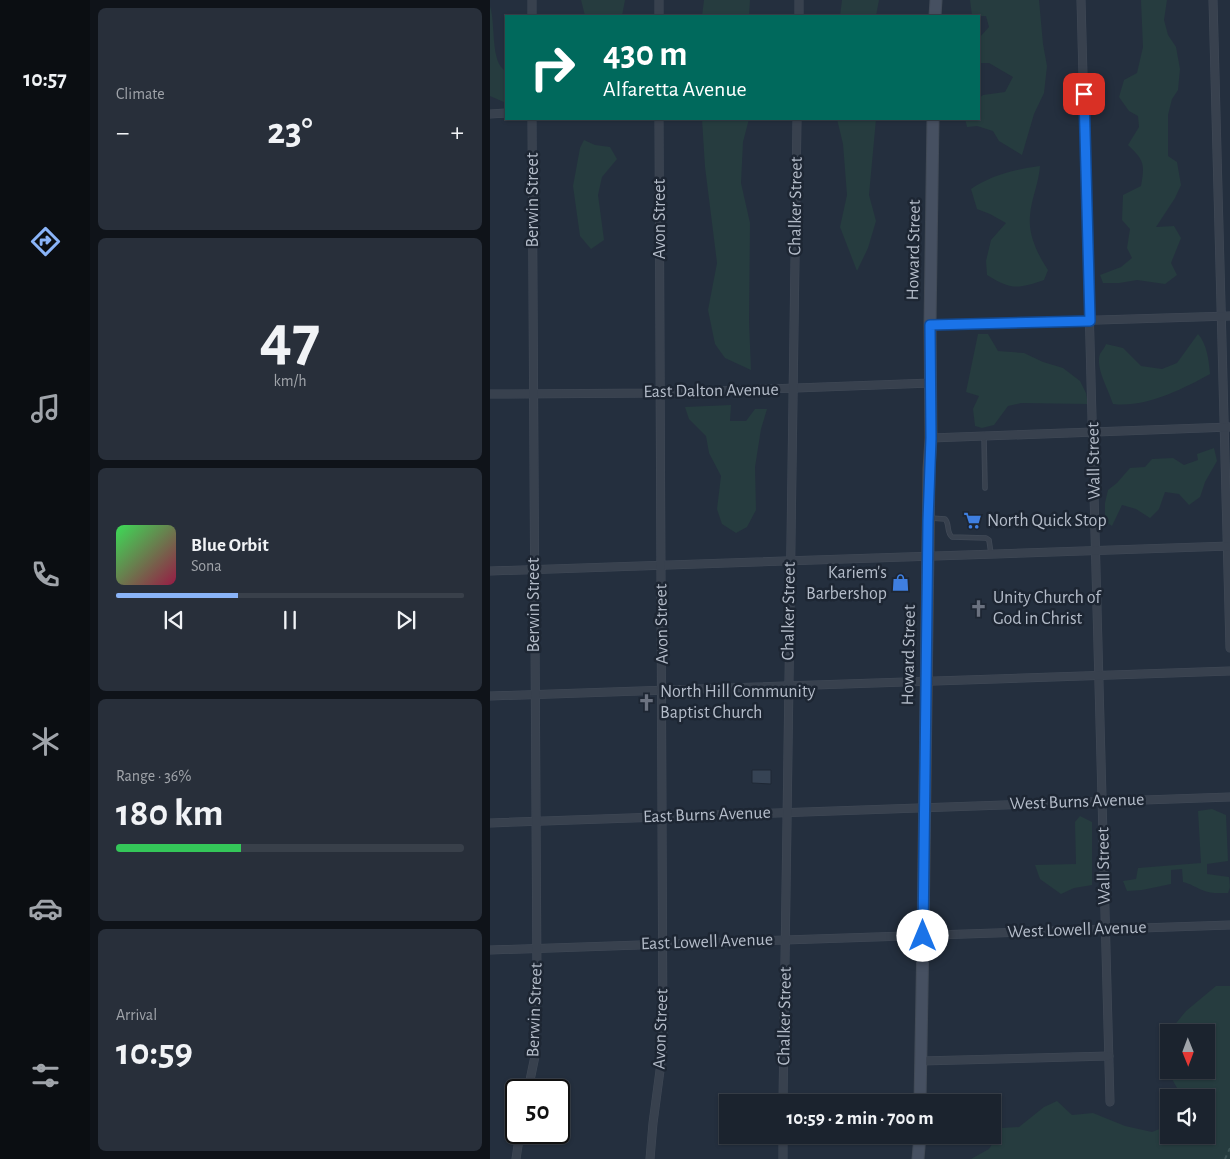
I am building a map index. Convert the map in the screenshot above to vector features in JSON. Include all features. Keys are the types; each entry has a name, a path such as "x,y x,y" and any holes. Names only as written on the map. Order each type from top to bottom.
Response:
{"main road":[{"path":"935,15 936,0"},
{"name":"Howard Street","path":"920,1094 927,556 931,438 930,325 933,120"},
{"path":"918,1159 919,1144"}],"street":[{"path":"532,0 532,15"},
{"path":"659,0 659,15"},
{"path":"799,0 799,15"},
{"name":"Wall Street","path":"1081,0 1110,1102"},
{"path":"1213,0 1221,316 1227,428 1230,648"},
{"path":"490,114 505,114"},
{"name":"Berwin Street","path":"530,1079 536,1042 537,948 532,120"},
{"name":"Avon Street","path":"650,1159 652,1122 663,1048 659,120"},
{"name":"Chalker Street","path":"783,1094 797,120"},
{"path":"930,325 1230,316"},
{"name":"East Dalton Avenue","path":"490,394 660,393 931,383"},
{"path":"931,438 1227,428"},
{"path":"490,571 1229,546"},
{"path":"490,696 1230,671"},
{"name":"West Burns Avenue","path":"924,808 1230,798"},
{"name":"East Burns Avenue","path":"490,823 924,808"},
{"name":"West Lowell Avenue","path":"923,936 1230,925"},
{"name":"East Lowell Avenue","path":"490,950 923,936"},
{"path":"921,1061 1109,1056"},
{"path":"516,1159 518,1144"},
{"path":"783,1144 783,1159"}],"lane":[{"path":"984,436 986,488"},
{"path":"928,518 944,519 948,523 948,533 952,537 986,538 989,540 991,554"}],"path":[{"path":"1225,1159 1230,1148"}],"green space":[{"path":"581,0 625,0 622,15 585,15"},
{"path":"704,0 750,0 749,15 702,15"},
{"path":"842,0 879,0 876,15 840,15"},
{"path":"970,0 1039,0 1047,66 1044,93 1034,114 1022,155 999,141 993,131 977,126 967,127 965,120 980,120 980,97 983,95 1005,92 1013,77 989,63 980,63 980,37 989,27 986,16 972,15"},
{"path":"1141,0 1167,0 1164,20 1168,35 1176,47 1180,69 1178,90 1172,99 1168,115 1168,156 1177,162 1181,185 1156,227 1174,226 1181,238 1171,263 1177,275 1165,284 1137,280 1103,283 1100,275 1121,267 1132,258 1127,248 1130,229 1122,220 1123,195 1141,186 1143,167 1140,159 1128,145 1139,127 1138,116 1129,111 1119,97 1124,80 1137,73 1143,47"},
{"path":"490,6 495,52 501,67 505,70 505,103 490,96"},
{"path":"702,120 749,120 743,142 741,183 750,223 749,321 751,370 725,358 715,344 708,310 717,263 705,167"},
{"path":"837,120 876,120 869,195 876,221 868,248 857,271 840,227 847,195 843,144"},
{"path":"584,140 595,145 610,147 617,159 602,177 598,195 604,240 591,249 580,236 573,186 580,148"},
{"path":"1040,166 1030,223 1034,244 1048,270 1044,280 1027,285 1009,286 987,275 986,261 991,240 1006,223 977,209 971,189 1004,173"},
{"path":"978,334 988,334 998,351 1024,353 1043,362 1063,368 1080,381 1086,393 1088,404 1021,403 1008,406 994,425 982,428 975,426 973,409 979,396 966,392"},
{"path":"1198,334 1208,358 1210,374 1188,386 1151,400 1138,403 1113,404 1099,366 1100,354 1106,344 1123,348 1141,366 1162,369 1177,363"},
{"path":"731,405 730,421 746,421 755,409 767,409 761,429 755,467 756,510 747,527 736,533 722,524 717,509 721,476 709,453 706,436 689,419 685,407"},
{"path":"1214,448 1217,461 1205,482 1200,497 1189,505 1179,494 1165,492 1159,509 1150,518 1136,509 1122,505 1112,526 1105,521 1105,503 1108,490 1130,468 1145,467 1152,459 1173,458 1184,465 1198,460 1197,454"},
{"path":"1212,809 1226,815 1228,861 1207,864 1207,874 1229,877 1230,887 1228,893 1208,892 1183,882 1182,869 1171,870 1171,884 1127,891 1123,881 1136,879 1138,868 1201,863 1198,811"},
{"path":"1080,816 1092,822 1092,885 1074,888 1061,894 1040,879 1035,865 1076,864 1075,822"},
{"path":"1216,986 1230,986 1230,1159 971,1159 989,1149 992,1144 1001,1144 1002,1128 1019,1127 1044,1107 1057,1101 1072,1115 1093,1113 1125,1126 1152,1132 1160,1129 1160,1144 1215,1144 1215,1089 1177,1089 1172,1079 1215,1079 1215,1024 1175,1024 1186,1011"}],"building":[{"path":"752,770 771,770 771,784 752,783"}],"place":[{"name":"North Quick Stop","path":"973,521"},
{"name":"Kariem's Barbershop","path":"901,583"},
{"name":"Unity Church of God in Christ","path":"979,608"},
{"name":"North Hill Community Baptist Church","path":"646,702"}],"route":[{"path":"923,936 928,521 931,438 930,325 1090,321 1084,94"}]}
